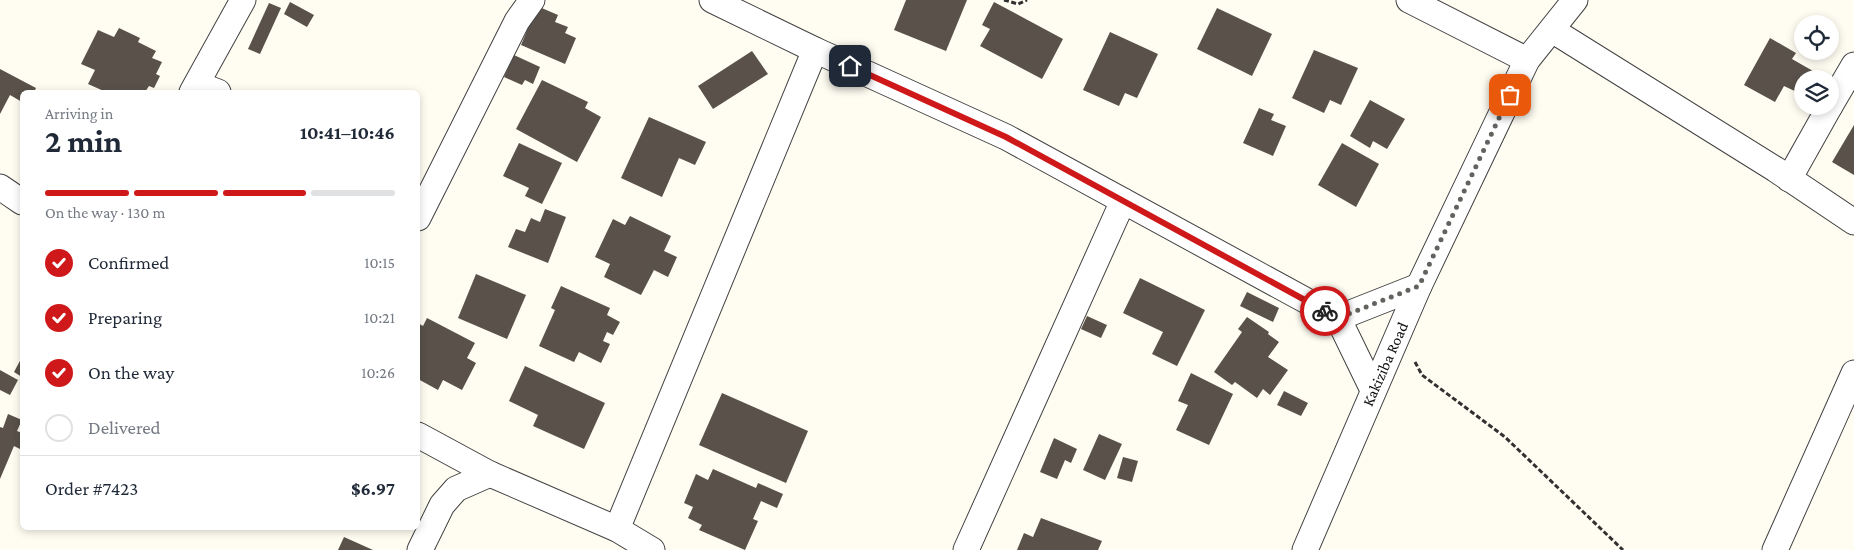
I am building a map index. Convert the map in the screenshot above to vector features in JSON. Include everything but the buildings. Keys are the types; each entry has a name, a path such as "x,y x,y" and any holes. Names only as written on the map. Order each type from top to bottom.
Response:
{"street":[{"path":"202,90 243,0"},
{"path":"420,208 427,173 517,21 532,0"},
{"path":"712,0 746,7 815,50 1006,137 1338,318 1373,390"},
{"path":"1409,0 1527,60"},
{"name":"Kakiziba Road","path":"1304,550 1419,286 1527,60 1575,0"},
{"path":"1552,30 1854,222"},
{"path":"617,530 815,50"},
{"path":"1839,91 1854,65"},
{"path":"1789,179 1825,115"},
{"path":"0,187 20,201"},
{"path":"966,550 1123,201"},
{"path":"1338,318 1419,286"},
{"path":"1775,550 1854,372"},
{"path":"420,435 490,474 617,530 652,550"},
{"path":"420,550 442,505 456,489 490,474"}],"path":[{"path":"1004,0 1018,4 1027,0"},
{"path":"1399,333 1422,375 1504,438 1623,550"}],"way so far":[{"path":"1325,311 1338,318 1419,286 1510,95"}],"route":[{"path":"850,66 1006,137 1325,311"}]}
